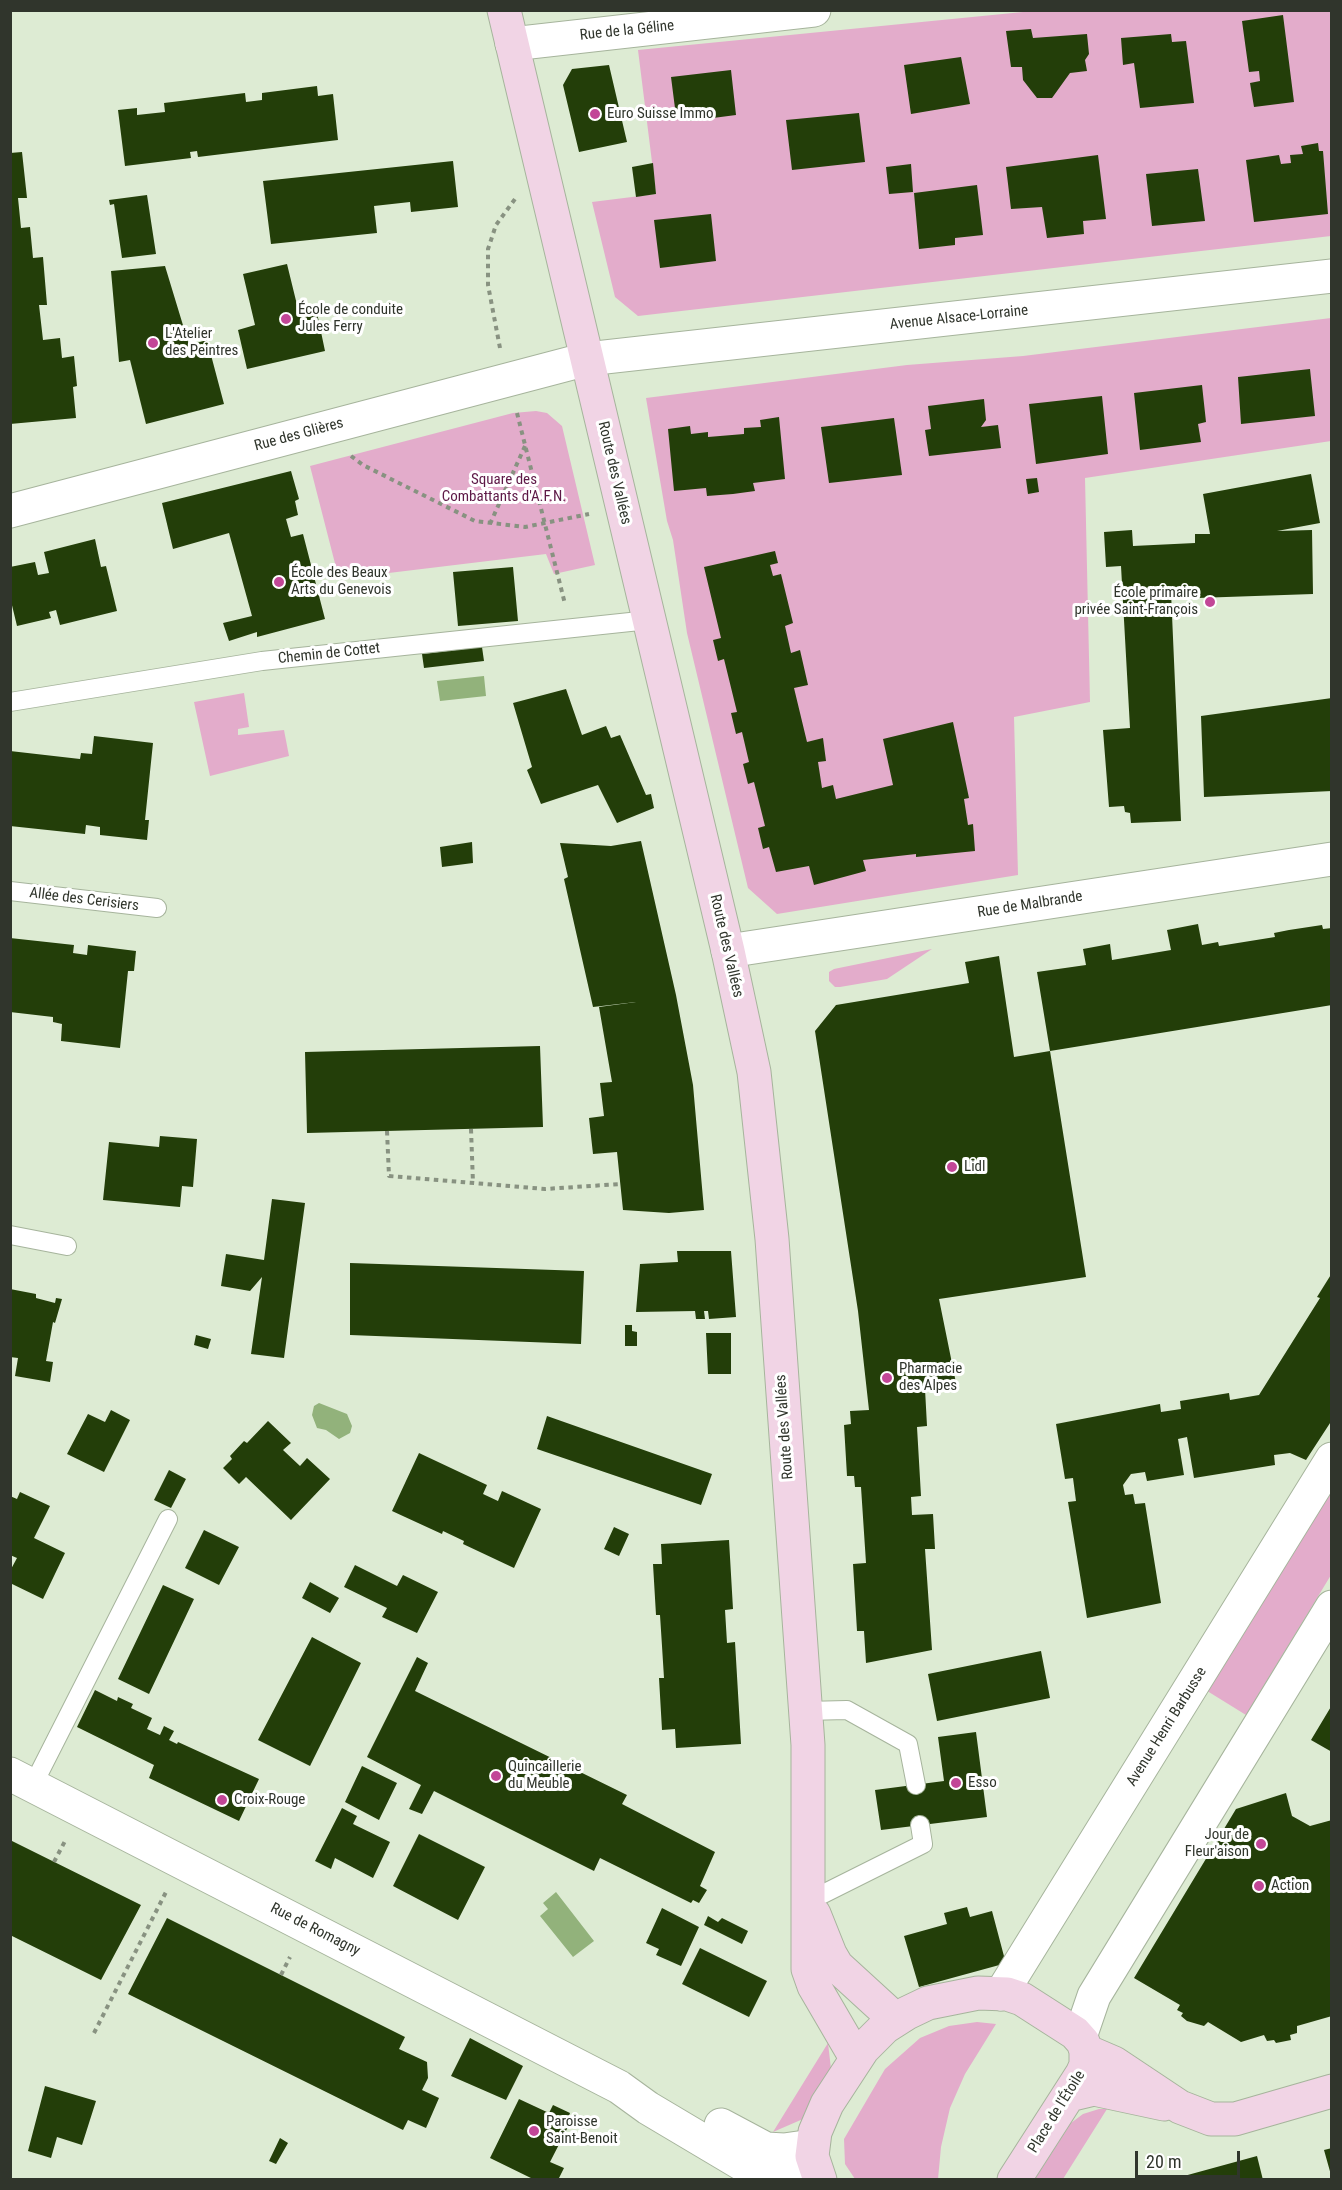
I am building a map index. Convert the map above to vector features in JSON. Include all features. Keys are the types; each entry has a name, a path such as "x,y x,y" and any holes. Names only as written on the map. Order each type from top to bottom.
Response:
{"main road":[{"name":"Route des Vallées","path":"504,10 729,951 750,1053 763,1137 808,1745 807,1958 810,1977 856,2058"},
{"name":"Route des Vallées","path":"809,1901 837,1966 896,2019"},
{"path":"805,2167 817,2125 827,2104 856,2058 876,2034 896,2019 928,2003 957,1996 1001,1994 1022,2000 1083,2044 1180,2107"},
{"name":"Place de l'Étoile","path":"1014,2180 1086,2065 1083,2044"},
{"path":"1069,2095 1094,2089 1180,2107 1211,2119 1227,2120 1332,2091"}],"street":[{"name":"Rue de la Géline","path":"512,44 814,10"},
{"name":"Avenue Alsace-Lorraine","path":"587,359 1332,276"},
{"name":"Rue des Glières","path":"10,511 587,359"},
{"name":"Rue de Malbrande","path":"729,951 1332,859"},
{"name":"Avenue Henri Barbusse","path":"1001,1994 1332,1459"},
{"path":"1083,2044 1094,1996 1332,1607"},
{"name":"Rue de Romagny","path":"22,1780 619,2087 679,2102 766,2150 805,2167"}],"lane":[{"name":"Chemin de Cottet","path":"10,702 262,661 650,620"},
{"name":"Allée des Cerisiers","path":"10,891 157,908"},
{"path":"10,1235 67,1246"},
{"path":"22,1780 168,1519"},
{"path":"805,1711 848,1710 908,1744 916,1785"},
{"path":"809,1901 923,1844 920,1825"}],"path":[{"path":"323,428 363,465 460,516 490,524 525,527 545,525 622,506"},
{"path":"490,524 525,446"},
{"path":"471,1129 473,1183"},
{"path":"387,1131 389,1176 545,1189 620,1184"},
{"path":"94,2033 182,1862"}],"green space":[{"path":"1033,11 1331,11 1331,236 638,316 615,297 592,202 656,194 638,50"},
{"path":"1331,318 1331,441 1085,478 1090,702 1014,717 1018,875 777,914 748,888 687,633 673,540 667,521 646,398 907,365 1023,356"},
{"name":"Square des Combattants d'A.F.N.","path":"536,411 547,413 562,426 595,565 554,574 546,554 339,579 310,466 513,413"},
{"path":"244,693 249,727 238,729 238,735 284,730 289,756 210,776 194,702"},
{"path":"932,949 887,979 840,987 835,987 829,981 829,972 834,969"},
{"path":"1331,1481 1331,1575 1246,1715 1204,1689"},
{"path":"977,2022 996,2024 965,2074 950,2108 941,2147 938,2179 855,2179 845,2164 844,2139 885,2069 920,2038 949,2026"},
{"path":"828,2043 831,2069 803,2119 773,2132"},
{"path":"1107,2109 1063,2179 1035,2179 1071,2123 1083,2114"}],"shaded area":[{"path":"484,676 486,696 440,701 437,681"},
{"path":"319,1403 347,1414 352,1426 350,1433 339,1439 326,1430 317,1428 312,1415 314,1406"},
{"path":"556,1892 594,1941 573,1957 540,1916 548,1909 543,1903"}],"building":[{"path":"1283,15 1294,102 1254,107 1250,83 1260,81 1259,71 1249,72 1242,21"},
{"path":"1031,29 1033,38 1087,34 1089,54 1085,60 1087,71 1070,73 1052,98 1037,98 1023,80 1022,67 1011,67 1006,31"},
{"path":"1171,34 1172,42 1186,41 1194,103 1140,108 1134,63 1123,65 1121,38"},
{"path":"961,57 970,104 911,114 904,65"},
{"name":"Euro Suisse Immo","path":"609,65 627,142 579,152 563,85 572,69"},
{"path":"731,70 736,115 690,121 690,114 676,116 671,77"},
{"path":"317,86 318,96 333,94 338,140 198,157 197,151 190,152 191,158 125,166 118,110 137,108 137,115 165,112 164,103 245,93 246,102 262,100 262,93"},
{"path":"859,113 865,162 792,170 786,120"},
{"path":"1318,143 1319,151 1323,151 1328,214 1254,222 1246,160 1279,155 1281,164 1291,163 1290,155 1303,154 1301,146"},
{"path":"22,152 27,198 18,198 21,228 30,227 33,258 43,257 47,305 39,305 43,340 60,338 62,358 74,356 77,386 73,387 76,418 10,424 10,153"},
{"path":"1098,155 1106,219 1083,221 1084,234 1047,238 1042,207 1011,209 1006,167"},
{"path":"453,161 458,207 411,212 410,202 374,206 377,233 271,244 263,181"},
{"path":"653,163 656,194 636,197 632,167"},
{"path":"911,164 913,192 889,194 886,167"},
{"path":"1198,169 1205,221 1152,226 1146,174"},
{"path":"977,185 983,235 955,238 955,245 919,249 914,193"},
{"path":"147,195 156,254 122,258 114,204 110,205 109,200"},
{"path":"711,214 716,261 660,268 654,220"},
{"name":"École de conduite Jules Ferry","path":"287,264 299,313 316,308 325,351 247,369 238,330 255,325 243,274"},
{"name":"L'Atelier des Peintres","path":"165,266 189,345 207,340 224,404 146,424 130,360 119,362 111,271"},
{"path":"1310,369 1315,416 1241,424 1238,377"},
{"path":"1202,385 1206,422 1198,424 1201,442 1140,450 1134,393"},
{"path":"1102,396 1108,454 1036,464 1029,404"},
{"path":"984,399 986,420 981,427 998,425 1001,448 929,456 925,430 931,429 928,406"},
{"path":"779,417 785,479 753,483 755,491 733,494 707,496 706,488 674,491 668,429 690,426 691,434 708,432 708,437 744,434 744,428 761,427 760,420"},
{"path":"894,418 902,475 829,483 821,427"},
{"name":"École des Beaux Arts du Genevois","path":"291,471 299,499 295,501 298,515 286,519 291,537 303,534 325,619 257,637 257,632 229,641 223,623 252,616 229,533 173,549 162,503"},
{"path":"1311,474 1320,523 1277,531 1312,530 1313,594 1197,598 1197,590 1171,592 1181,821 1131,823 1130,813 1125,812 1124,806 1109,807 1103,730 1130,728 1121,566 1106,567 1104,532 1132,530 1133,546 1195,543 1195,534 1210,534 1203,494"},
{"path":"1037,478 1039,492 1028,494 1026,479"},
{"path":"95,539 101,567 106,566 117,611 60,625 56,610 49,612 51,618 17,626 10,597 10,567 35,562 38,575 49,573 44,552"},
{"path":"775,551 778,563 770,565 773,576 781,574 793,623 785,626 791,653 800,650 808,685 794,688 807,742 823,738 826,761 818,762 822,788 833,785 836,799 893,785 883,739 953,722 969,798 964,799 968,825 973,824 975,851 863,860 866,871 814,885 809,866 776,872 769,847 763,849 758,828 765,826 754,782 748,784 743,764 749,762 742,732 736,734 731,713 737,712 724,659 718,661 713,640 721,638 704,567"},
{"path":"513,567 518,621 458,626 453,572"},
{"path":"482,647 484,661 424,668 422,654"},
{"path":"566,689 582,735 606,726 611,738 620,735 646,795 651,794 654,808 617,823 598,785 541,804 527,770 532,767 513,703"},
{"path":"1332,698 1332,791 1204,797 1201,716"},
{"path":"94,736 153,743 145,820 149,820 147,840 100,835 100,827 86,825 85,834 10,826 10,751 80,759 81,753 92,754"},
{"path":"641,841 676,995 693,1085 704,1210 669,1213 623,1210 617,1152 593,1154 589,1118 604,1116 600,1083 612,1082 599,1007 636,1002 593,1007 564,879 568,877 560,843 611,846"},
{"path":"472,842 473,863 442,867 440,847"},
{"path":"1198,924 1202,945 1218,942 1219,946 1275,937 1274,933 1289,930 1322,925 1323,929 1332,928 1332,1005 1050,1051 1037,972 1086,965 1083,949 1110,944 1112,960 1171,950 1167,930"},
{"path":"10,938 74,945 73,953 87,955 88,945 136,951 134,971 128,971 120,1048 61,1041 62,1024 53,1022 53,1017 10,1012"},
{"name":"Lidl","path":"999,956 1014,1057 1050,1051 1086,1277 939,1299 956,1383 925,1389 927,1426 917,1427 921,1496 911,1497 912,1515 933,1514 935,1549 925,1549 932,1650 866,1663 864,1631 857,1631 853,1564 866,1563 861,1487 855,1487 854,1476 847,1476 844,1425 851,1424 850,1411 869,1410 858,1311 815,1031 836,1005 969,983 965,962"},
{"path":"540,1046 543,1127 307,1133 305,1052"},
{"path":"160,1136 197,1139 193,1187 182,1186 180,1207 103,1200 109,1142 159,1147"},
{"path":"272,1199 305,1203 284,1358 251,1354 262,1277 250,1291 221,1286 226,1254 264,1260"},
{"path":"677,1251 731,1251 736,1317 709,1319 708,1311 704,1311 705,1319 696,1319 695,1311 636,1312 640,1264 678,1262"},
{"path":"350,1263 584,1271 581,1344 350,1335"},
{"path":"1332,1273 1332,1420 1306,1460 1290,1453 1274,1455 1275,1465 1194,1478 1187,1437 1178,1439 1184,1475 1147,1481 1145,1472 1131,1474 1123,1485 1125,1495 1133,1494 1135,1504 1145,1503 1161,1603 1087,1618 1068,1502 1076,1501 1073,1478 1065,1479 1056,1424 1160,1404 1161,1412 1181,1409 1180,1401 1229,1393 1230,1400 1259,1395 1320,1298 1317,1297"},
{"path":"10,1289 36,1294 36,1298 55,1303 56,1298 62,1299 55,1323 53,1322 46,1361 53,1362 50,1382 15,1376 18,1358 10,1357"},
{"path":"625,1325 632,1325 632,1331 637,1332 637,1346 625,1346"},
{"path":"706,1333 731,1333 731,1374 708,1374"},
{"path":"196,1335 211,1339 208,1349 194,1345"},
{"path":"111,1410 130,1420 104,1472 67,1454 88,1414 105,1422"},
{"path":"547,1416 712,1474 701,1505 537,1449"},
{"path":"268,1421 291,1443 283,1450 300,1466 307,1458 330,1479 291,1520 246,1477 239,1484 223,1468 232,1459 230,1456 244,1441 247,1443"},
{"path":"419,1453 487,1485 483,1494 498,1501 502,1491 541,1509 514,1568 463,1544 464,1541 443,1531 442,1534 392,1511"},
{"path":"169,1470 186,1479 171,1508 154,1500"},
{"path":"20,1492 50,1506 34,1538 65,1553 43,1599 10,1583 10,1571 17,1558 10,1555 10,1496 17,1499"},
{"path":"614,1527 629,1534 619,1556 604,1549"},
{"path":"204,1530 239,1547 219,1585 185,1568"},
{"path":"729,1540 733,1609 725,1610 727,1643 735,1642 741,1744 676,1748 675,1729 662,1730 659,1678 664,1678 660,1615 656,1615 653,1564 662,1564 661,1544"},
{"path":"355,1565 397,1586 403,1575 438,1592 417,1633 382,1617 387,1608 344,1587"},
{"path":"310,1582 339,1598 330,1613 302,1598"},
{"path":"163,1585 194,1599 149,1694 118,1679"},
{"path":"312,1637 361,1663 310,1766 258,1740"},
{"path":"1041,1651 1050,1698 937,1721 928,1674"},
{"name":"Quincaillerie du Meuble","path":"417,1657 428,1663 415,1691 627,1795 622,1804 715,1852 700,1886 707,1890 699,1903 693,1900 691,1903 600,1858 594,1871 434,1791 422,1814 409,1809 421,1785 367,1757"},
{"path":"95,1690 117,1701 118,1697 133,1704 131,1708 152,1718 147,1729 160,1735 164,1726 174,1731 169,1740 259,1779 239,1821 149,1778 154,1765 77,1727"},
{"path":"1332,1705 1332,1752 1311,1740"},
{"name":"Esso","path":"976,1732 987,1817 881,1830 875,1790 944,1781 938,1737"},
{"path":"362,1766 397,1783 379,1820 345,1802"},
{"name":"Action","path":"1286,1793 1292,1816 1310,1826 1332,1820 1332,2016 1297,2026 1297,2033 1290,2035 1291,2040 1276,2043 1274,2040 1267,2041 1264,2035 1241,2042 1208,2022 1204,2026 1187,2021 1181,2016 1183,2013 1177,2010 1180,2005 1134,1978 1236,1809"},
{"path":"342,1808 357,1816 353,1824 390,1842 373,1878 335,1858 331,1869 315,1861"},
{"path":"419,1834 485,1867 458,1920 393,1886"},
{"path":"10,1840 141,1905 101,1980 10,1935"},
{"path":"967,1907 970,1917 992,1911 1005,1960 1003,1964 919,1987 904,1936 947,1924 944,1913"},
{"path":"662,1908 699,1927 681,1966 656,1955 659,1949 646,1943"},
{"path":"708,1916 718,1922 722,1918 748,1931 742,1944 704,1925"},
{"path":"167,1918 405,2037 399,2049 427,2062 428,2078 422,2090 439,2098 426,2128 408,2120 403,2130 128,1994"},
{"path":"700,1948 767,1981 749,2017 682,1984"},
{"path":"470,2038 523,2066 506,2100 451,2076"},
{"path":"45,2086 96,2101 82,2145 57,2137 51,2158 28,2151"},
{"name":"Paroisse Saint-Benoit","path":"519,2099 549,2113 553,2105 570,2113 567,2121 570,2123 550,2162 564,2168 558,2180 535,2180 490,2158"},
{"path":"280,2138 288,2143 276,2164 269,2161"},
{"path":"1332,2148 1332,2175 1331,2175 1324,2150"},
{"path":"1257,2156 1263,2180 1173,2180 1173,2179"}],"place":[{"name":"Euro Suisse Immo","path":"595,114"},
{"name":"École de conduite Jules Ferry","path":"286,319"},
{"name":"L'Atelier des Peintres","path":"153,343"},
{"name":"École des Beaux Arts du Genevois","path":"279,582"},
{"name":"École primaire privée Saint-François","path":"1210,602"},
{"name":"Lidl","path":"952,1167"},
{"name":"Pharmacie des Alpes","path":"887,1378"},
{"name":"Quincaillerie du Meuble","path":"496,1776"},
{"name":"Esso","path":"956,1783"},
{"name":"Croix-Rouge","path":"222,1800"},
{"name":"Jour de Fleur'aison","path":"1261,1844"},
{"name":"Action","path":"1259,1886"},
{"name":"Paroisse Saint-Benoit","path":"534,2131"}]}
